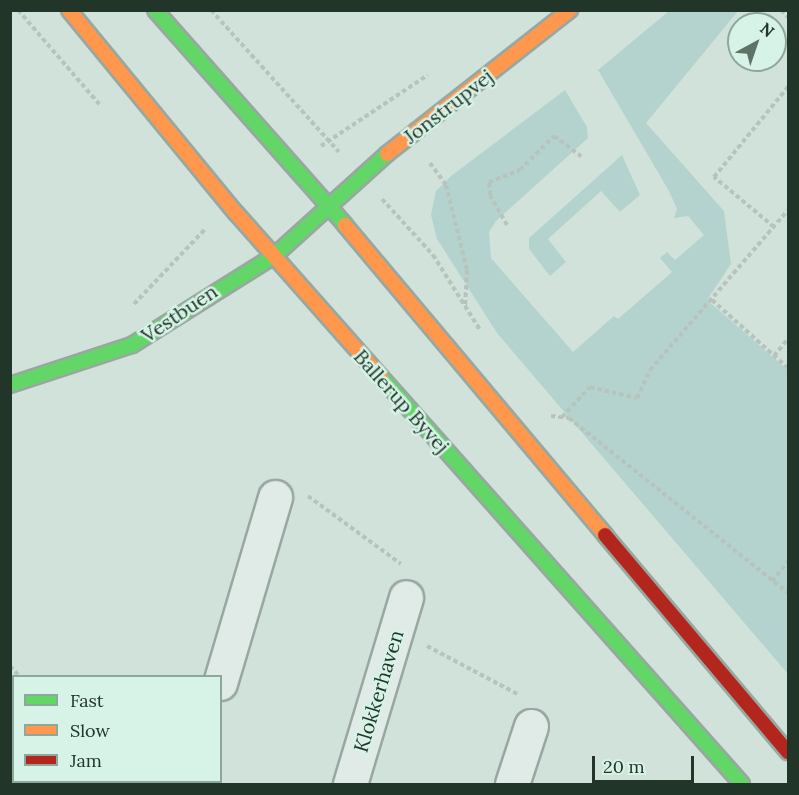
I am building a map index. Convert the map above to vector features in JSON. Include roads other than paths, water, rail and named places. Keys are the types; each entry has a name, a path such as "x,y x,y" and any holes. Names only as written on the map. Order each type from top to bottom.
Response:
{"main road":[{"name":"Ballerup Byvej","path":"69,10 274,256 742,784"},
{"path":"155,10 330,206 789,752"},
{"name":"Jonstrupvej","path":"330,206 361,175 570,10"},
{"name":"Vestbuen","path":"10,385 132,345 274,256 330,206"}],"street":[{"path":"222,676 275,497"},
{"name":"Klokkerhaven","path":"350,784 406,597"},
{"path":"512,784 531,726"}]}
